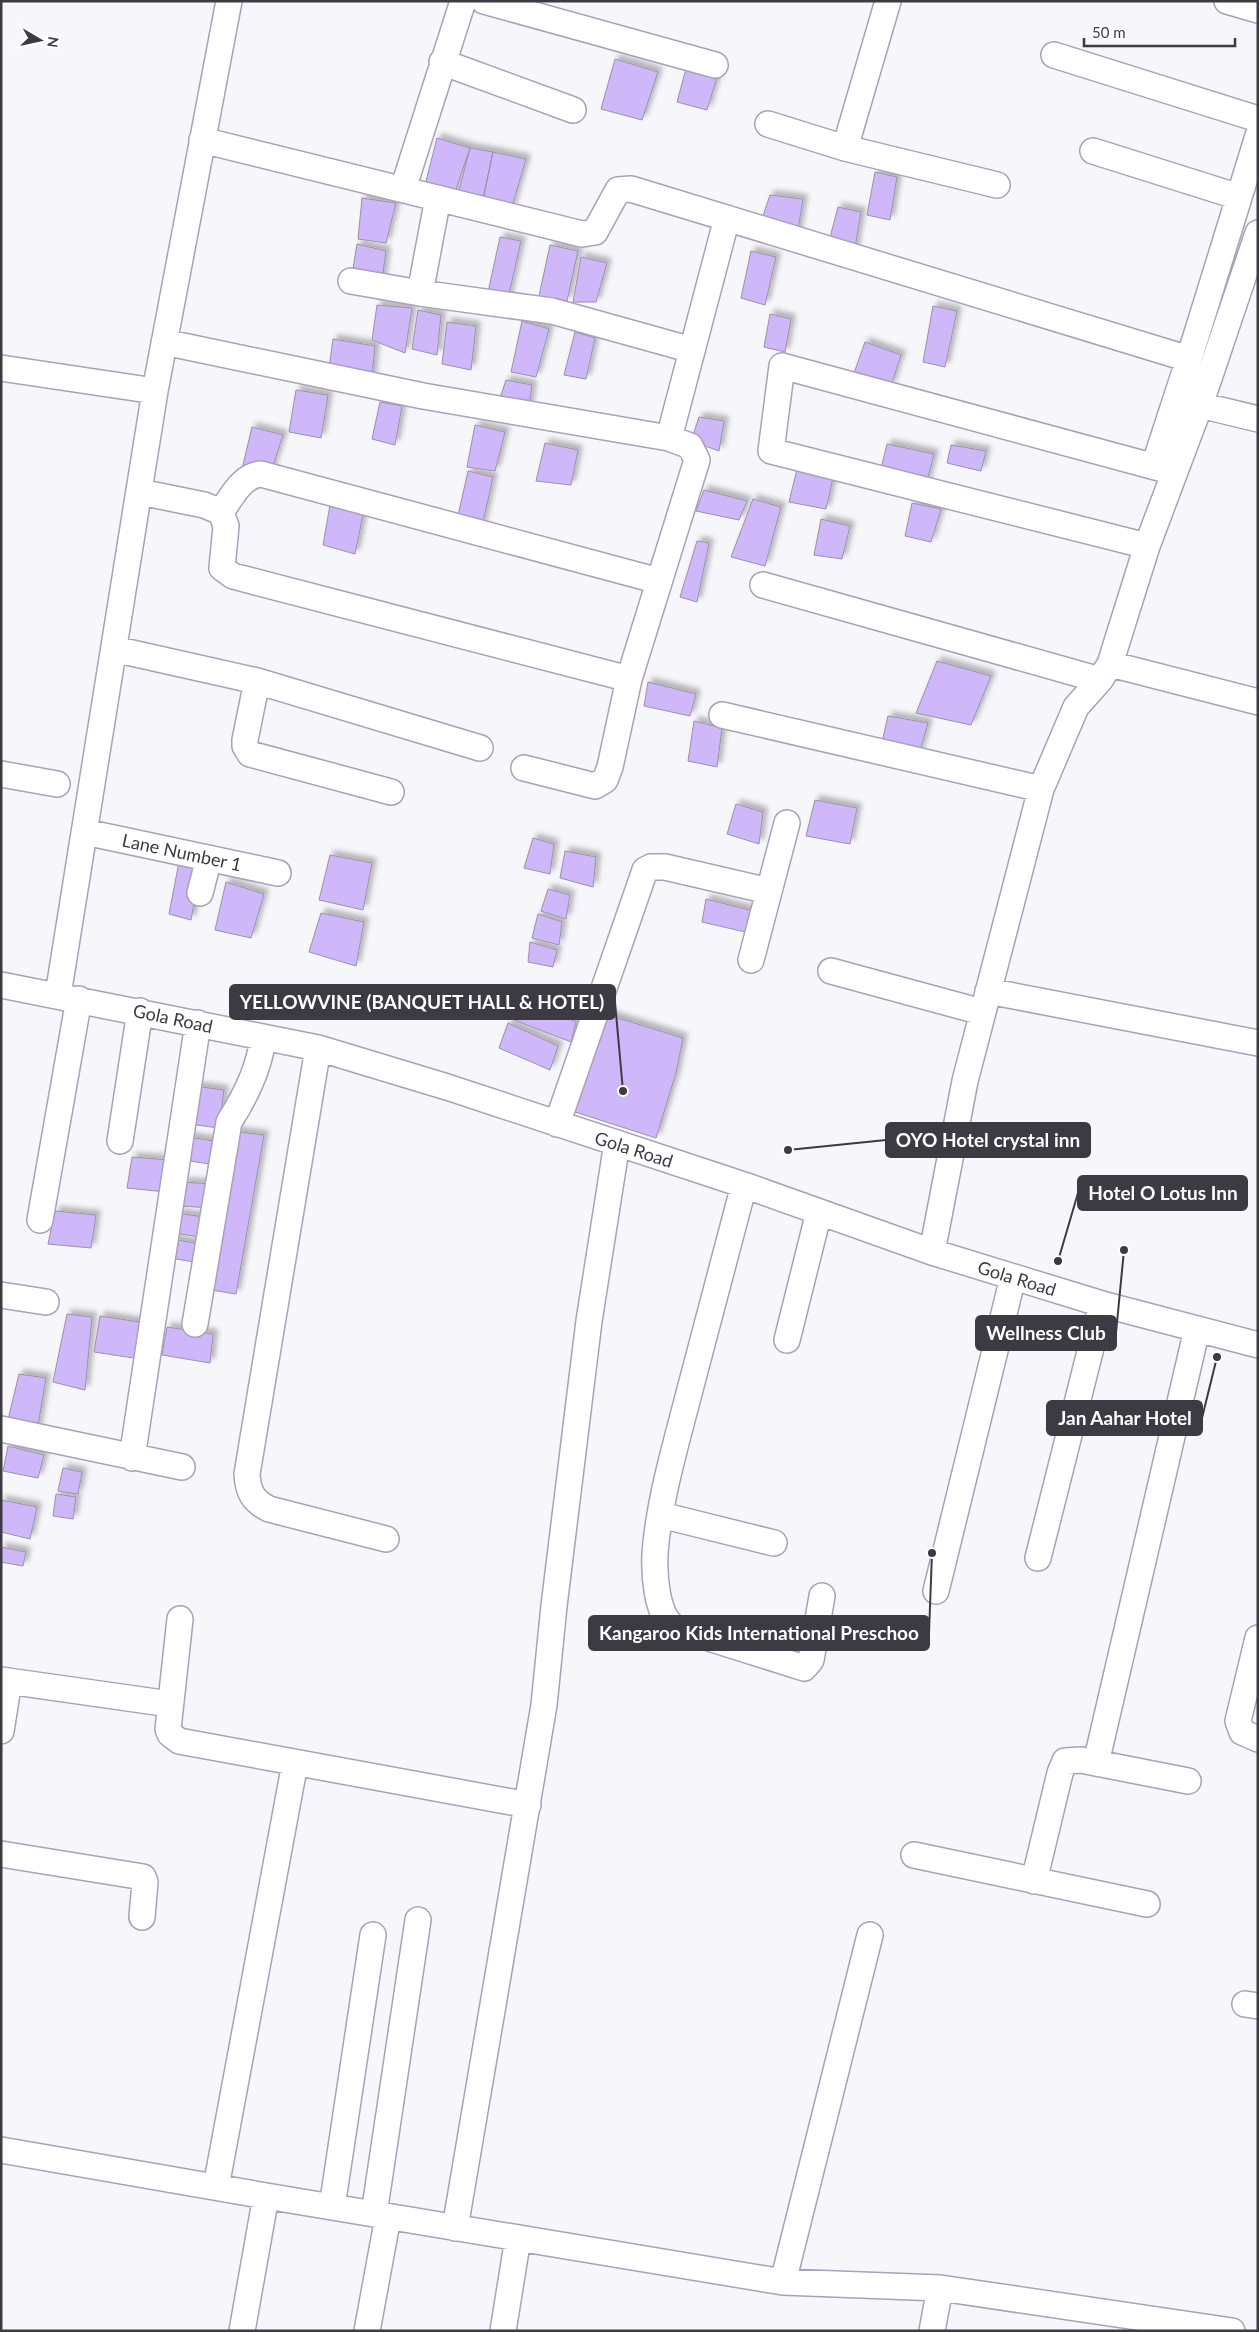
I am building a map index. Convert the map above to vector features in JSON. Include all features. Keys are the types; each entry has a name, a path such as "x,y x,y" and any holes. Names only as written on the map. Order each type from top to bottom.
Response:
{"street":[{"path":"40,1220 69,997 86,832 114,649 155,391 229,1"},
{"path":"403,189 463,1"},
{"path":"484,1 715,65"},
{"path":"845,148 888,1"},
{"path":"1227,1 1258,10"},
{"path":"1054,55 1258,119"},
{"path":"442,62 573,110"},
{"path":"768,124 845,148 998,185"},
{"path":"932,1252 965,1081 1041,788 1076,707 1105,672 1147,546 1189,359 1258,136"},
{"path":"202,140 588,234 595,232 615,193 622,188 727,218 1189,359"},
{"path":"1094,151 1239,197"},
{"path":"420,293 438,198"},
{"path":"669,438 727,218"},
{"path":"1164,470 1200,405 1257,236"},
{"path":"350,281 420,293 552,311 692,350"},
{"path":"164,342 423,396 669,438 690,446 697,460 629,679 610,767 605,780 595,786 524,768"},
{"path":"1147,546 771,450 782,366 1164,470"},
{"path":"1,368 155,391"},
{"path":"1200,405 1258,419"},
{"path":"221,512 247,478 253,474 261,474 659,581"},
{"path":"140,492 204,505 221,512 226,526 222,568 233,576 629,679"},
{"path":"763,585 1105,672 1258,702"},
{"path":"114,649 258,681 480,748"},
{"path":"258,681 245,740 246,750 250,754 391,792"},
{"path":"722,715 1041,788"},
{"path":"1,774 57,784"},
{"path":"751,960 787,823"},
{"name":"Lane Number 1","path":"86,832 278,873"},
{"path":"200,893 209,858"},
{"path":"557,1124 645,870 651,867 665,867 769,891"},
{"path":"831,972 985,1001 1258,1043"},
{"name":"Gola Road","path":"1,985 140,1011 318,1048 447,1087 744,1185 817,1224 932,1252 1102,1304 1258,1345"},
{"path":"120,1141 140,1011"},
{"path":"132,1458 198,1023"},
{"path":"195,1324 229,1122 237,1110 261,1057 263,1037"},
{"path":"318,1048 249,1464 248,1484 251,1495 258,1504 269,1509 386,1539"},
{"path":"455,2228 544,1705 554,1606 589,1321 617,1144"},
{"path":"744,1185 680,1429 661,1515 656,1551 656,1578 662,1612 668,1623 674,1627 804,1668 811,1660 822,1596"},
{"path":"787,1340 817,1224"},
{"path":"936,1591 1013,1277"},
{"path":"1,1295 46,1302"},
{"path":"1038,1558 1102,1304"},
{"path":"1096,1763 1197,1329"},
{"path":"1,1429 182,1467"},
{"path":"661,1515 774,1543"},
{"path":"180,1619 168,1729 170,1734 179,1741 528,1805"},
{"path":"1258,1638 1238,1721 1242,1732 1258,1739"},
{"path":"1,1731 5,1681 170,1704"},
{"path":"1034,1881 1062,1767 1069,1759 1188,1781"},
{"path":"216,2188 295,1763"},
{"path":"1,1854 143,1877 145,1882 142,1917"},
{"path":"914,1855 1147,1904"},
{"path":"367,2331 418,1920"},
{"path":"332,2208 373,1935"},
{"path":"783,2282 870,1935"},
{"path":"1,2150 332,2208 783,2282 940,2288 1232,2331"},
{"path":"242,2331 266,2196"},
{"path":"503,2331 518,2238"},
{"path":"932,2331 940,2288"}],"building":[{"path":"615,59 658,72 642,120 601,109"},
{"path":"686,69 717,77 707,110 677,102"},
{"path":"437,138 470,148 452,201 424,189"},
{"path":"470,148 493,152 482,204 456,202"},
{"path":"493,152 526,159 511,210 482,204"},
{"path":"875,172 897,177 890,220 867,215"},
{"path":"770,195 803,199 797,236 759,228"},
{"path":"362,198 396,203 386,243 358,239"},
{"path":"838,207 861,212 854,254 827,249"},
{"path":"500,237 521,241 507,303 487,297"},
{"path":"357,244 386,251 382,281 351,281"},
{"path":"550,245 578,251 567,301 539,296"},
{"path":"751,251 776,257 765,305 741,298"},
{"path":"581,257 607,263 596,302 573,302"},
{"path":"377,305 412,308 405,353 372,340"},
{"path":"933,306 957,311 945,367 923,362"},
{"path":"418,310 441,315 437,355 412,349"},
{"path":"770,314 791,319 785,352 764,347"},
{"path":"522,321 549,329 536,377 511,372"},
{"path":"447,322 476,326 471,370 442,364"},
{"path":"575,332 595,338 586,379 564,375"},
{"path":"333,339 375,346 371,385 328,376"},
{"path":"865,342 901,355 891,386 853,376"},
{"path":"506,380 532,385 528,414 498,404"},
{"path":"296,390 328,395 321,438 289,432"},
{"path":"380,402 402,406 395,445 372,439"},
{"path":"699,417 724,421 719,451 691,441"},
{"path":"475,425 505,432 495,471 467,467"},
{"path":"252,427 283,435 270,475 242,469"},
{"path":"545,443 578,450 571,485 536,481"},
{"path":"887,444 934,454 926,485 880,473"},
{"path":"951,445 986,451 981,471 947,463"},
{"path":"797,469 833,478 826,509 789,502"},
{"path":"468,471 493,477 482,527 457,520"},
{"path":"704,490 747,501 739,520 696,511"},
{"path":"753,499 781,507 765,566 731,557"},
{"path":"912,503 941,509 931,542 905,536"},
{"path":"330,505 363,515 355,554 323,545"},
{"path":"821,519 850,526 842,559 814,555"},
{"path":"697,541 709,543 697,602 680,597"},
{"path":"937,661 991,676 971,725 916,713"},
{"path":"648,682 696,694 690,716 644,706"},
{"path":"888,716 928,723 919,754 880,751"},
{"path":"694,721 722,728 717,767 688,761"},
{"path":"815,800 857,808 850,844 806,836"},
{"path":"736,804 763,812 759,844 727,834"},
{"path":"533,838 554,844 550,874 524,868"},
{"path":"565,851 596,857 593,887 560,878"},
{"path":"330,855 372,863 363,910 319,900"},
{"path":"179,862 200,870 191,920 169,914"},
{"path":"226,882 264,894 251,938 215,930"},
{"path":"548,889 570,895 566,919 541,911"},
{"path":"706,899 757,912 754,934 702,922"},
{"path":"321,913 364,922 356,966 309,952"},
{"path":"538,914 562,922 559,945 532,938"},
{"path":"530,942 557,950 553,967 528,962"},
{"path":"521,997 576,1022 571,1042 514,1020"},
{"path":"605,1014 683,1038 676,1073 656,1138 569,1110"},
{"path":"508,1023 558,1046 550,1070 499,1048"},
{"path":"194,1086 224,1090 219,1128 189,1124"},
{"path":"233,1131 264,1135 236,1294 205,1289"},
{"path":"188,1137 220,1142 216,1165 184,1160"},
{"path":"132,1157 169,1160 166,1192 127,1188"},
{"path":"183,1182 212,1184 210,1208 181,1206"},
{"path":"55,1211 96,1215 91,1248 48,1244"},
{"path":"177,1213 210,1218 206,1238 174,1233"},
{"path":"173,1239 205,1245 201,1263 170,1258"},
{"path":"67,1314 92,1317 85,1390 53,1382"},
{"path":"100,1316 146,1323 140,1359 94,1352"},
{"path":"167,1327 213,1334 210,1363 162,1355"},
{"path":"19,1374 46,1378 37,1431 7,1424"},
{"path":"8,1446 44,1455 38,1478 3,1471"},
{"path":"63,1468 82,1472 78,1494 58,1491"},
{"path":"56,1494 76,1497 73,1519 53,1516"},
{"path":"1,1500 37,1507 30,1539 1,1532"},
{"path":"1,1547 26,1552 23,1566 1,1562"}],"place":[{"name":"YELLOWVINE (BANQUET HALL & HOTEL)","path":"623,1091"},
{"name":"OYO Hotel crystal inn","path":"788,1150"},
{"name":"Wellness Club","path":"1124,1250"},
{"name":"Hotel O Lotus Inn","path":"1058,1261"},
{"name":"Jan Aahar Hotel","path":"1217,1357"},
{"name":"Kangaroo Kids International Preschoo","path":"932,1553"}]}
